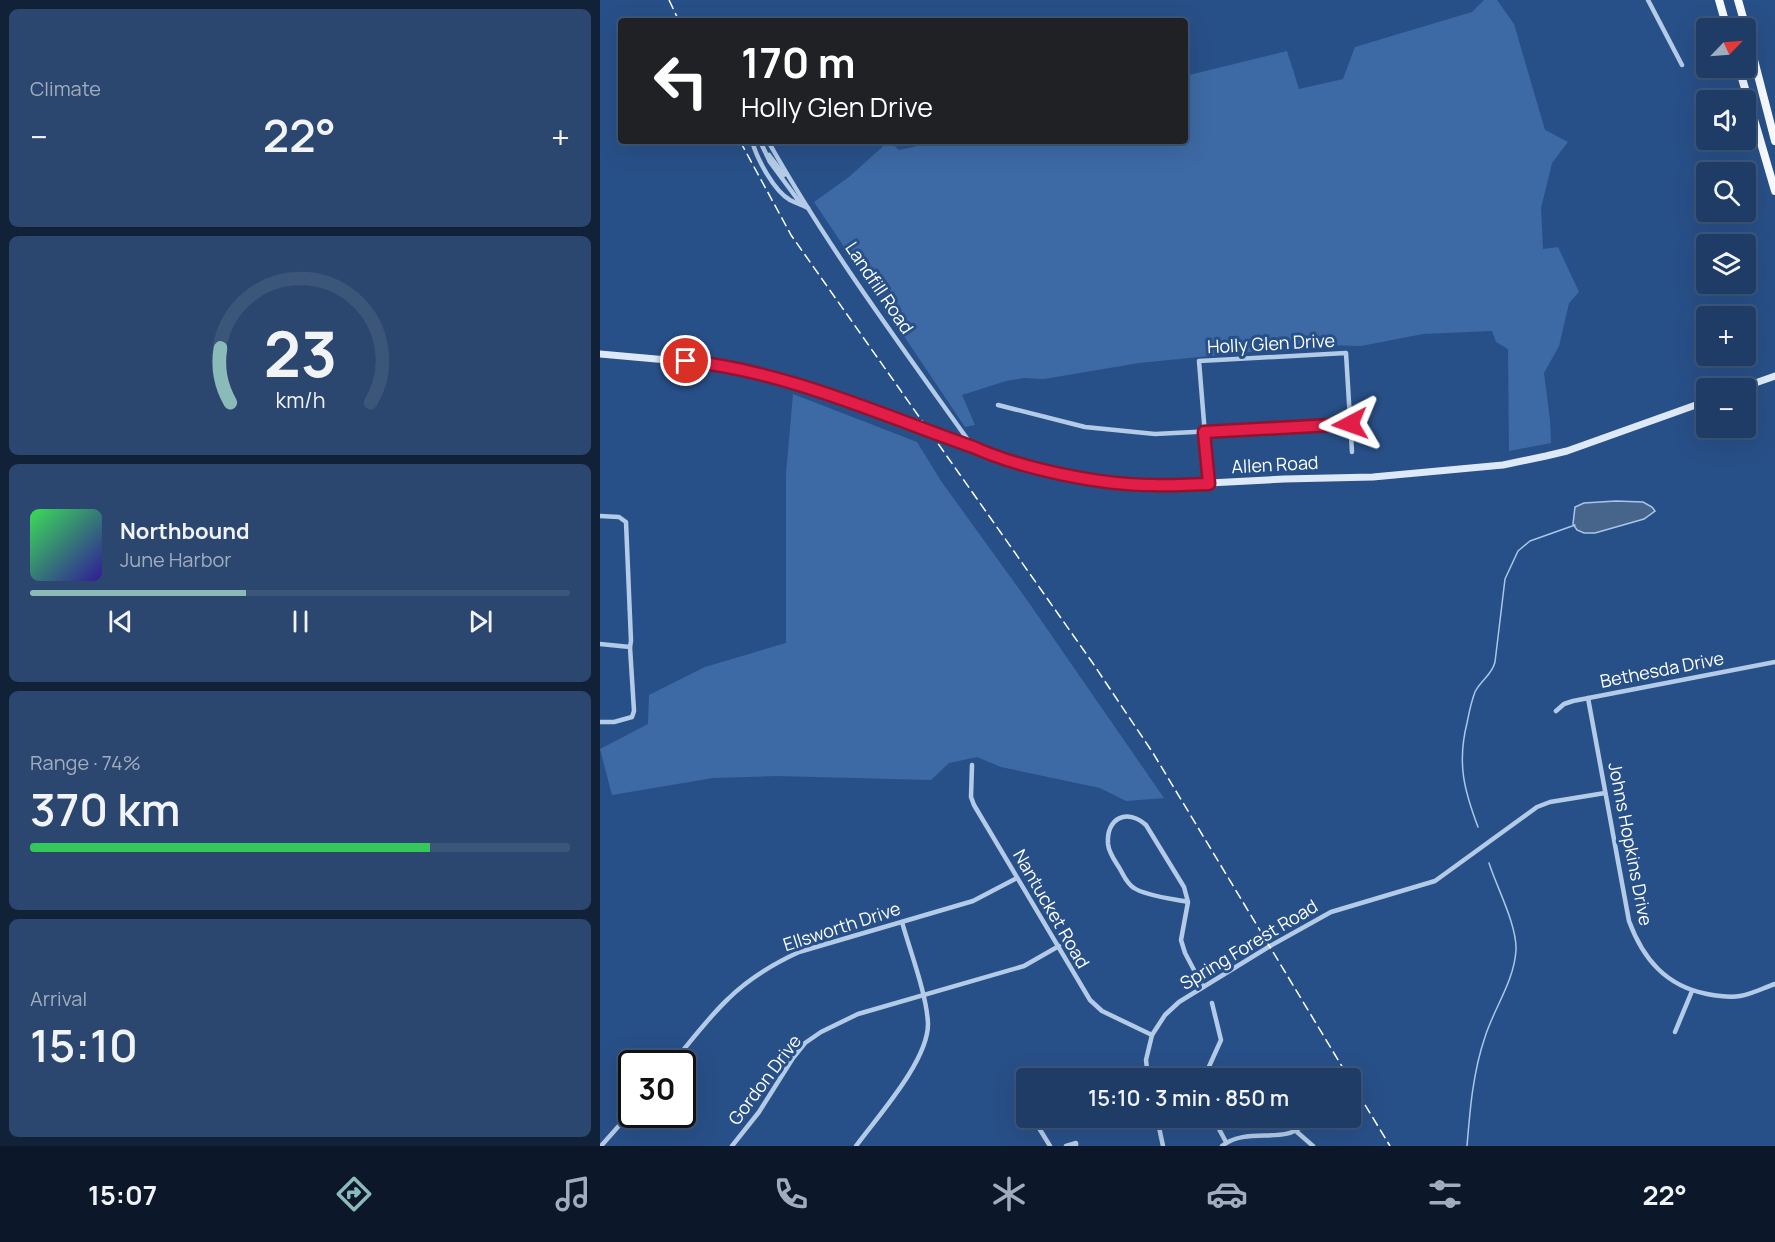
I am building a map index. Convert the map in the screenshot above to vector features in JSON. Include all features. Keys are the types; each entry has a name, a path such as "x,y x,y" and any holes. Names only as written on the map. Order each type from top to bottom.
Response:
{"main road":[{"path":"1719,0 1724,18"},
{"path":"1738,0 1743,18"},
{"path":"1756,68 1775,141"},
{"path":"1741,78 1775,191"},
{"name":"Allen Road","path":"600,354 712,364 779,380 973,447 995,457 1030,467 1096,480 1151,486 1373,477 1503,465 1568,451 1696,405"},
{"path":"1756,383 1775,376"}],"street":[{"path":"1648,0 1682,65"},
{"path":"753,144 756,155 775,185 789,200 808,208"},
{"path":"762,144 770,162 802,206"},
{"name":"Landfill Road","path":"770,144 808,208 885,323 973,447"},
{"name":"Holly Glen Drive","path":"1209,484 1198,362 1346,353 1352,452"},
{"path":"998,405 1085,427 1155,434 1350,424"},
{"path":"600,516 619,517 626,522 634,711 632,717 614,722 600,722"},
{"path":"600,644 630,647"},
{"name":"Bethesda Drive","path":"1556,711 1564,704 1588,698 1775,662"},
{"name":"Johns Hopkins Drive","path":"1588,698 1629,921 1637,942 1662,974 1692,991 1719,997 1737,996 1775,984"},
{"name":"Nantucket Road","path":"972,765 971,797 974,805 1090,1000 1102,1011 1152,1035"},
{"name":"Spring Forest Road","path":"1147,1068 1146,1060 1152,1035 1165,1016 1179,1002 1270,946 1331,912 1435,881 1537,807 1550,802 1605,793"},
{"path":"1188,902 1137,890 1130,885 1110,852 1108,843 1111,825 1116,819 1123,816 1138,818 1146,825 1184,887 1188,902 1181,940 1185,953 1203,987"},
{"name":"Ellsworth Drive","path":"684,1050 728,999 754,977 776,963 799,952 973,901 1017,878"},
{"path":"856,1146 913,1069 922,1053 928,1023 902,921"},
{"name":"Gordon Drive","path":"732,1146 759,1112 805,1043 835,1023 1024,966 1059,946"},
{"path":"1675,1032 1692,991"},
{"path":"1208,1068 1221,1040 1212,1003"},
{"path":"602,1146 618,1127"},
{"path":"1039,1128 1050,1146"},
{"path":"1159,1128 1163,1146"},
{"path":"1219,1128 1224,1144 1242,1136 1278,1135 1297,1131 1300,1128"},
{"path":"1297,1131 1313,1146"},
{"path":"1066,1146 1076,1143 1076,1146"}],"shaded area":[{"path":"1484,0 1497,0 1514,24 1545,130 1568,142 1552,163 1541,208 1543,249 1558,247 1579,292 1569,303 1559,346 1544,373 1551,443 1509,451 1508,349 1496,342 1492,331 1423,334 1361,346 1321,345 1139,363 1044,379 1024,378 1006,381 962,395 975,425 965,427 814,202 849,177 886,144 892,144 899,150 926,144 1188,144 1188,75 1287,51 1299,89 1343,79 1355,47 1472,12"},
{"path":"793,394 917,442 941,481 1027,600 1164,798 1126,801 1100,788 1001,767 977,757 949,763 931,780 777,776 713,778 612,795 600,749 648,724 649,695 705,667 786,643 786,474"},
{"path":"1643,502 1655,511 1644,519 1595,533 1584,533 1577,530 1573,524 1575,507 1584,503"}],"waterway":[{"path":"1478,827 1469,801 1462,764 1464,737 1477,688 1495,662 1505,579 1518,551 1530,541 1575,525"},
{"path":"1467,1146 1471,1104 1481,1050 1512,973 1516,950 1510,918 1489,863"}],"railway":[{"path":"669,0 678,18"},
{"path":"742,144 791,235 1092,662 1153,753 1343,1068"},
{"path":"1361,1098 1390,1146"}],"route":[{"path":"686,361 712,364 789,382 973,447 995,457 1030,467 1096,480 1151,486 1209,484 1204,432 1350,424"}]}
